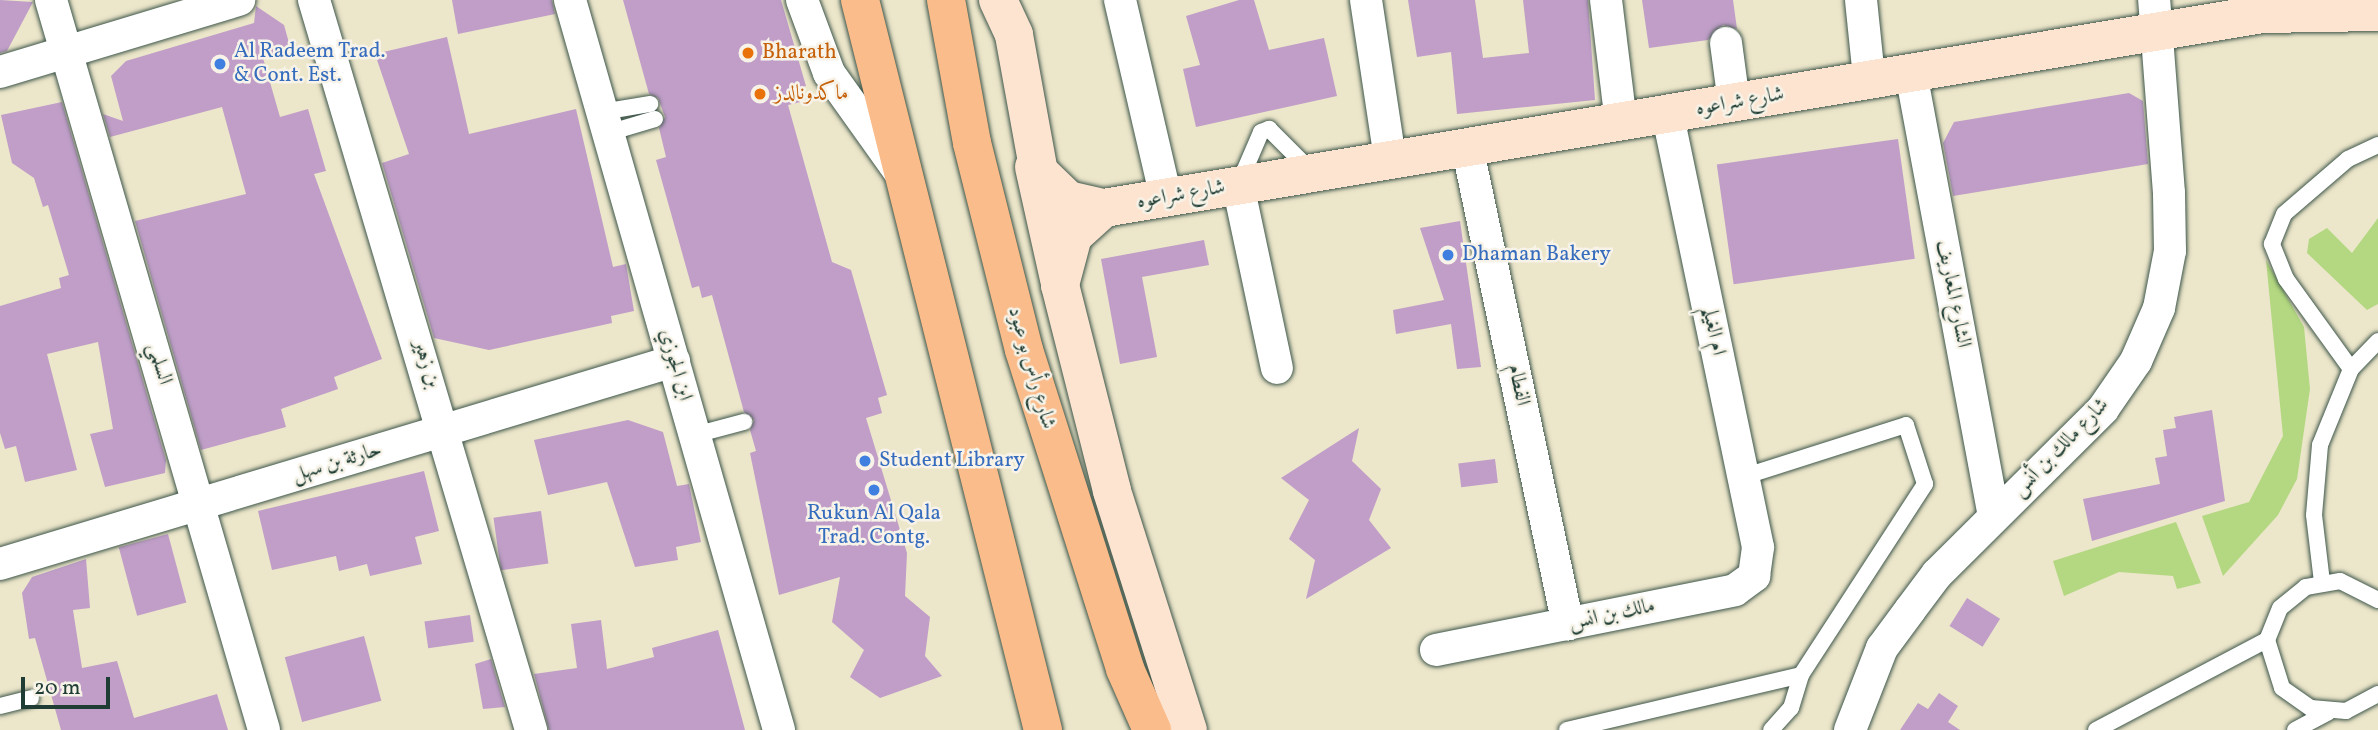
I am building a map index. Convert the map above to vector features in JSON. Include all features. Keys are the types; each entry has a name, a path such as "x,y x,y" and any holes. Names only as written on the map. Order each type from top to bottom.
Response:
{"main road":[{"path":"860,0 900,173 1043,730"},
{"name":"شارع رأس بو عبود","path":"946,0 972,143 1024,350 1125,669 1138,730"},
{"path":"1125,669 1152,730"}],"street":[{"name":"السلمي","path":"51,0 201,504 264,730"},
{"path":"0,72 239,0"},
{"name":"بن زهير","path":"314,0 446,430 531,730"},
{"name":"ابن الجوزي","path":"570,0 779,730"},
{"path":"802,0 829,73 900,173"},
{"name":"شارع شراعوه","path":"998,0 1014,35 1033,159 1057,194 1104,208 1911,73 2156,15 2378,12"},
{"path":"1120,0 1166,197"},
{"path":"1366,0 1390,159"},
{"path":"1606,0 1621,122"},
{"path":"1861,0 1869,78"},
{"name":"شارع مالك بن أنس","path":"1850,730 1882,649 1937,574 2103,409 2136,361 2159,308 2170,239 2156,15"},
{"path":"1726,43 1734,103"},
{"name":"الشارع المعاريف","path":"1911,73 1994,516"},
{"name":"ام الغيلم","path":"1668,115 1758,547"},
{"name":"الفطام","path":"1468,146 1568,624"},
{"path":"1033,159 1060,285 1112,491 1188,730"},
{"path":"1238,185 1277,368"},
{"path":"1060,285 1073,236 1104,208"},
{"name":"حارثة بن سهل","path":"0,564 674,361"},
{"name":"مالك بن انس","path":"1436,650 1735,590 1754,576 1758,547"}],"lane":[{"path":"605,122 652,111"},
{"path":"1238,185 1261,132 1269,129 1312,172"},
{"path":"2351,369 2286,279 2272,244 2284,214 2348,159 2378,145"},
{"path":"2322,582 2314,515 2320,445 2351,369 2378,341"},
{"path":"695,435 744,422"},
{"path":"1743,477 1901,426 1910,429 1925,484 1801,675 1791,708 1771,730"},
{"path":"2096,730 2267,640 2291,596 2322,582 2358,586 2378,600"},
{"path":"2267,640 2282,688 2311,708 2329,712"},
{"path":"1567,730 1801,675"},
{"path":"2295,730 2329,712 2355,708 2378,694"},
{"path":"0,706 31,698"}],"green space":[{"path":"2378,218 2378,304 2367,310 2307,253 2309,239 2327,228 2352,253"},
{"path":"2266,260 2304,327 2310,389 2297,479 2278,515 2223,576 2202,516 2249,502 2283,436"},
{"path":"2176,522 2201,583 2177,589 2173,576 2119,572 2064,596 2053,561"}],"building":[{"path":"0,0 33,2 7,51 0,53"},
{"path":"452,0 552,0 555,14 458,34"},
{"path":"623,0 781,0 806,86 796,89 800,102 788,105 832,262 851,270 887,395 878,398 882,413 866,418 907,553 905,596 930,617 925,656 942,676 880,698 850,677 864,650 832,622 840,577 779,595 750,453 756,451 750,430 754,420 744,412 712,295 702,298 699,286 692,288 656,160 666,157 659,128 665,117 658,98 649,94"},
{"path":"1239,0 1254,0 1269,50 1324,38 1337,96 1196,127 1183,69 1200,65 1186,16"},
{"path":"1408,0 1475,0 1483,58 1529,53 1523,0 1588,0 1595,100 1457,114 1451,52 1417,57"},
{"path":"1642,0 1733,0 1737,29 1723,25 1708,40 1649,48"},
{"path":"256,6 284,25 291,50 263,58 280,117 308,109 326,171 314,174 382,359 334,377 338,389 281,409 286,427 201,450 135,221 246,194 222,107 110,137 103,114 123,121 111,76 126,61 254,23"},
{"path":"447,37 469,134 576,109 613,267 626,264 634,311 611,316 612,323 489,350 434,338 382,163 409,154 375,54"},
{"path":"2129,93 2143,101 2148,164 1953,196 1943,143 1954,122"},
{"path":"62,102 166,460 165,473 105,487 90,434 113,429 98,342 47,354 77,470 25,482 16,446 5,449 0,433 0,306 61,288 59,278 69,275 48,205 43,207 34,178 12,163 1,115"},
{"path":"1898,139 1915,259 1734,284 1717,164"},
{"path":"1460,221 1481,367 1457,369 1451,324 1396,334 1393,310 1444,300 1420,228"},
{"path":"1204,240 1209,265 1142,277 1157,357 1120,364 1101,259"},
{"path":"2212,410 2225,501 2092,541 2083,499 2160,484 2155,458 2167,456 2163,430 2176,428 2174,417"},
{"path":"628,420 663,432 677,486 689,484 701,542 676,547 678,560 635,567 607,482 548,495 534,440"},
{"path":"1359,428 1352,461 1381,489 1369,520 1391,548 1306,599 1315,560 1289,539 1309,500 1281,478"},
{"path":"1495,459 1498,483 1461,487 1458,464"},
{"path":"424,471 439,531 415,537 422,564 370,576 367,564 339,571 336,556 272,570 258,511"},
{"path":"541,511 548,563 501,570 493,518"},
{"path":"168,534 186,603 137,616 119,547"},
{"path":"86,559 90,608 73,610 82,668 117,661 134,718 217,694 228,730 61,730 35,638 29,639 22,593 32,577"},
{"path":"1967,598 2000,619 1983,647 1950,626"},
{"path":"470,615 474,642 428,648 424,621"},
{"path":"601,620 607,669 654,657 652,648 718,630 745,730 549,730 534,674 577,668 571,624"},
{"path":"364,636 381,701 302,722 285,657"},
{"path":"491,659 505,707 483,709 475,664"},
{"path":"1939,693 1958,706 1948,722 1960,730 1900,730 1918,703 1928,709"}],"place":[{"name":"Bharath","path":"748,53"},
{"name":"Al Radeem Trad. & Cont. Est.","path":"220,64"},
{"name":"ماكدونالدز","path":"760,94"},
{"name":"Dhaman Bakery","path":"1448,255"},
{"name":"Student Library","path":"865,461"},
{"name":"Rukun Al Qala Trad. Contg.","path":"874,490"}]}
